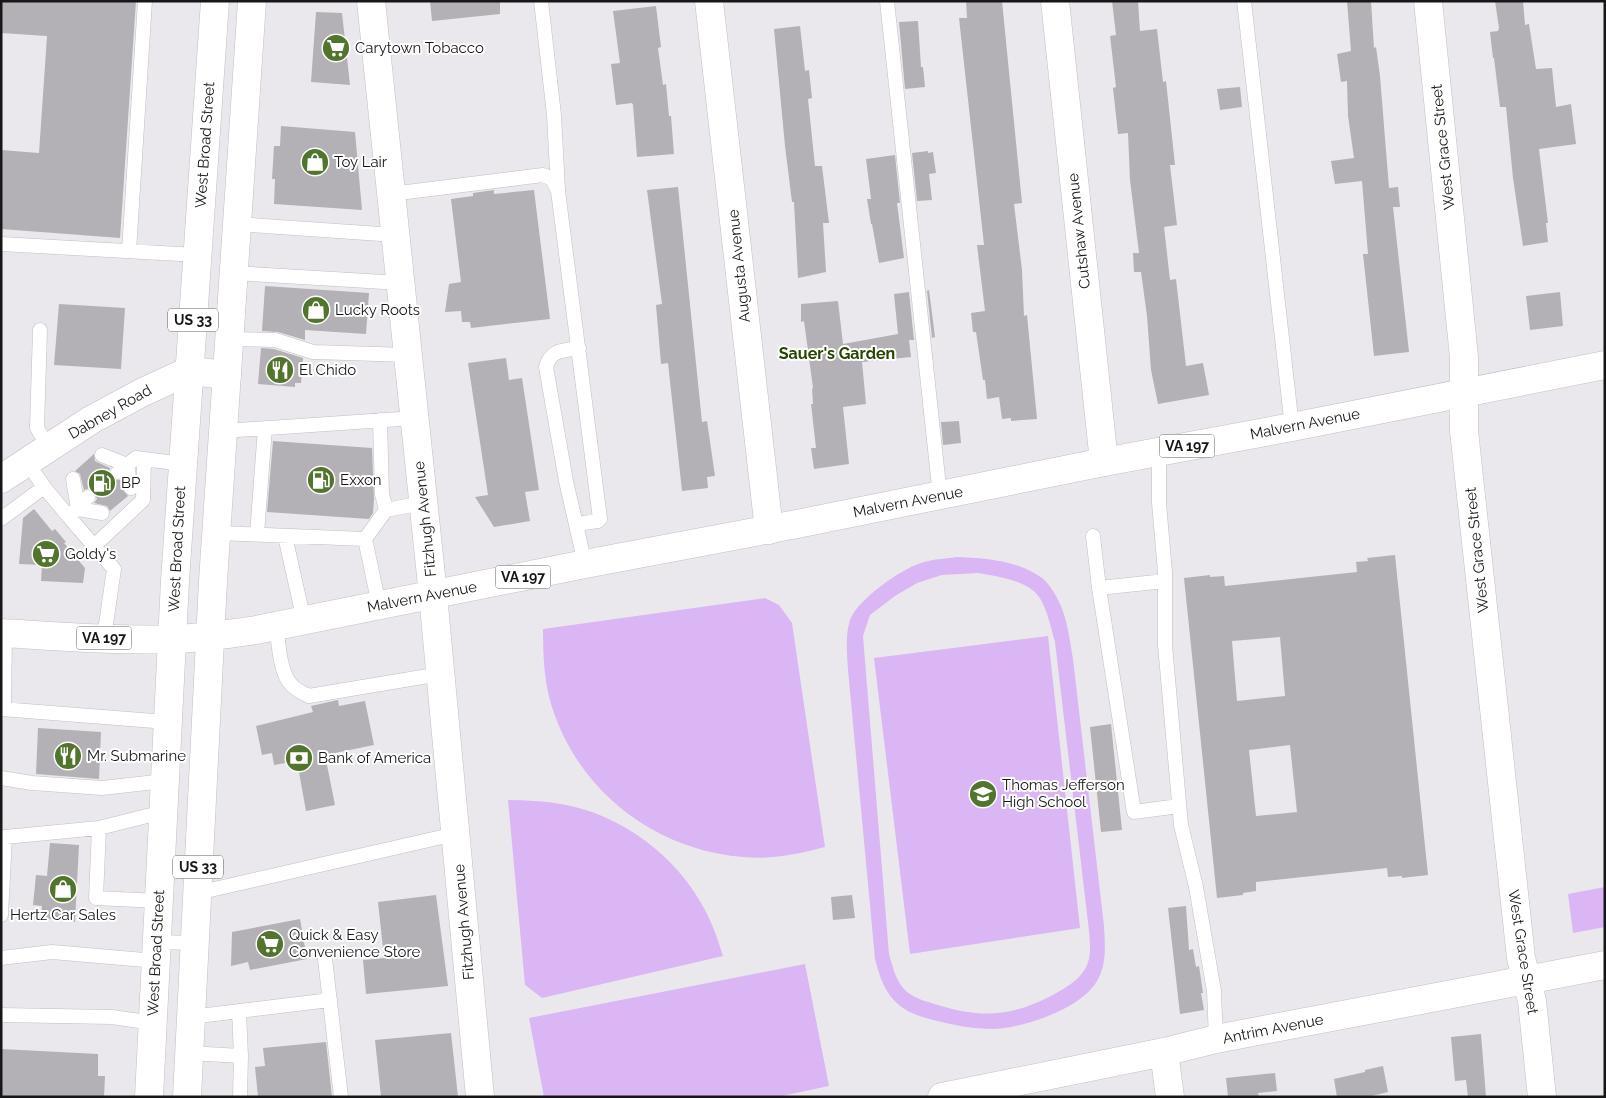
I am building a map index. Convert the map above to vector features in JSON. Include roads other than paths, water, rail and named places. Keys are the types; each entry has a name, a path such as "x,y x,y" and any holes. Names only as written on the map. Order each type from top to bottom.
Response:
{"street":[{"name":"West Broad Street","path":"149,1097 175,581 214,1"},
{"name":"US 33","path":"187,1097 216,533 252,1"},
{"name":"Fitzhugh Avenue","path":"371,1 433,595 480,1097"},
{"name":"Augusta Avenue","path":"709,1 769,530"},
{"name":"Cutshaw Avenue","path":"1055,1 1104,462"},
{"name":"West Grace Street","path":"1428,1 1464,357 1465,441 1521,958 1532,1001 1542,1097"},
{"name":"Malvern Avenue","path":"210,637 304,621 1159,451 1292,427 1605,365"},
{"path":"189,371 227,375"},
{"name":"Dabney Road","path":"1,479 91,420 142,392 189,371"},
{"name":"VA 197","path":"3,634 172,639 210,637"},
{"name":"Antrim Avenue","path":"942,1097 1164,1052 1216,1039 1605,965"},
{"path":"1164,1052 1170,1097"}],"lane":[{"path":"124,251 145,1"},
{"path":"542,1 554,115 558,191 600,519 598,521 576,524"},
{"path":"887,1 940,496"},
{"path":"1244,1 1292,427"},
{"path":"391,194 543,175 552,179 558,191"},
{"path":"237,224 396,235"},
{"path":"1,244 197,255"},
{"path":"234,273 401,283"},
{"path":"40,330 38,455 44,487 74,513 94,546 114,568 104,638"},
{"path":"229,339 275,340 313,352 408,355"},
{"path":"579,348 556,352 548,358 546,367 566,481 586,564"},
{"path":"223,432 415,418"},
{"path":"380,420 382,494 386,510"},
{"path":"257,534 265,428"},
{"path":"1159,451 1159,504 1165,581 1165,645 1181,825 1196,887 1214,991 1216,1039"},
{"path":"102,455 122,468 131,488"},
{"path":"122,468 136,458 183,464"},
{"path":"94,546 143,500 144,459"},
{"path":"73,479 74,513"},
{"path":"1,520 44,487"},
{"path":"74,513 88,497"},
{"path":"379,606 365,539 386,510 423,503"},
{"path":"74,513 102,513"},
{"path":"216,533 365,539"},
{"path":"285,536 304,621"},
{"path":"1092,536 1134,812 1180,806"},
{"path":"1099,588 1165,581"},
{"path":"276,626 283,665 289,682 299,691 309,696 440,674"},
{"path":"3,634 2,709 167,722"},
{"path":"1,778 32,783 102,788 164,780"},
{"path":"1,916 3,837 99,828 163,812"},
{"path":"99,828 96,898 158,901"},
{"path":"197,893 455,834"},
{"path":"1,958 52,952 156,952 194,943"},
{"path":"325,959 341,1097"},
{"path":"190,1017 330,1000"},
{"path":"239,1011 242,1056 240,1097"},
{"path":"1,1015 112,1017 153,1023"},
{"path":"189,1053 242,1056"}],"place":[{"name":"Carytown Tobacco","path":"336,48"},
{"name":"Toy Lair","path":"315,162"},
{"name":"Lucky Roots","path":"316,310"},
{"name":"El Chido","path":"280,370"},
{"name":"Exxon","path":"321,480"},
{"name":"BP","path":"102,483"},
{"name":"Goldy's","path":"46,554"},
{"name":"Mr. Submarine","path":"68,756"},
{"name":"Bank of America","path":"299,758"},
{"name":"Thomas Jefferson High School","path":"983,794"},
{"name":"Hertz Car Sales","path":"63,889"},
{"name":"Quick & Easy Convenience Store","path":"270,944"}],"district":[{"name":"Sauer's Garden","path":"837,353"}]}
